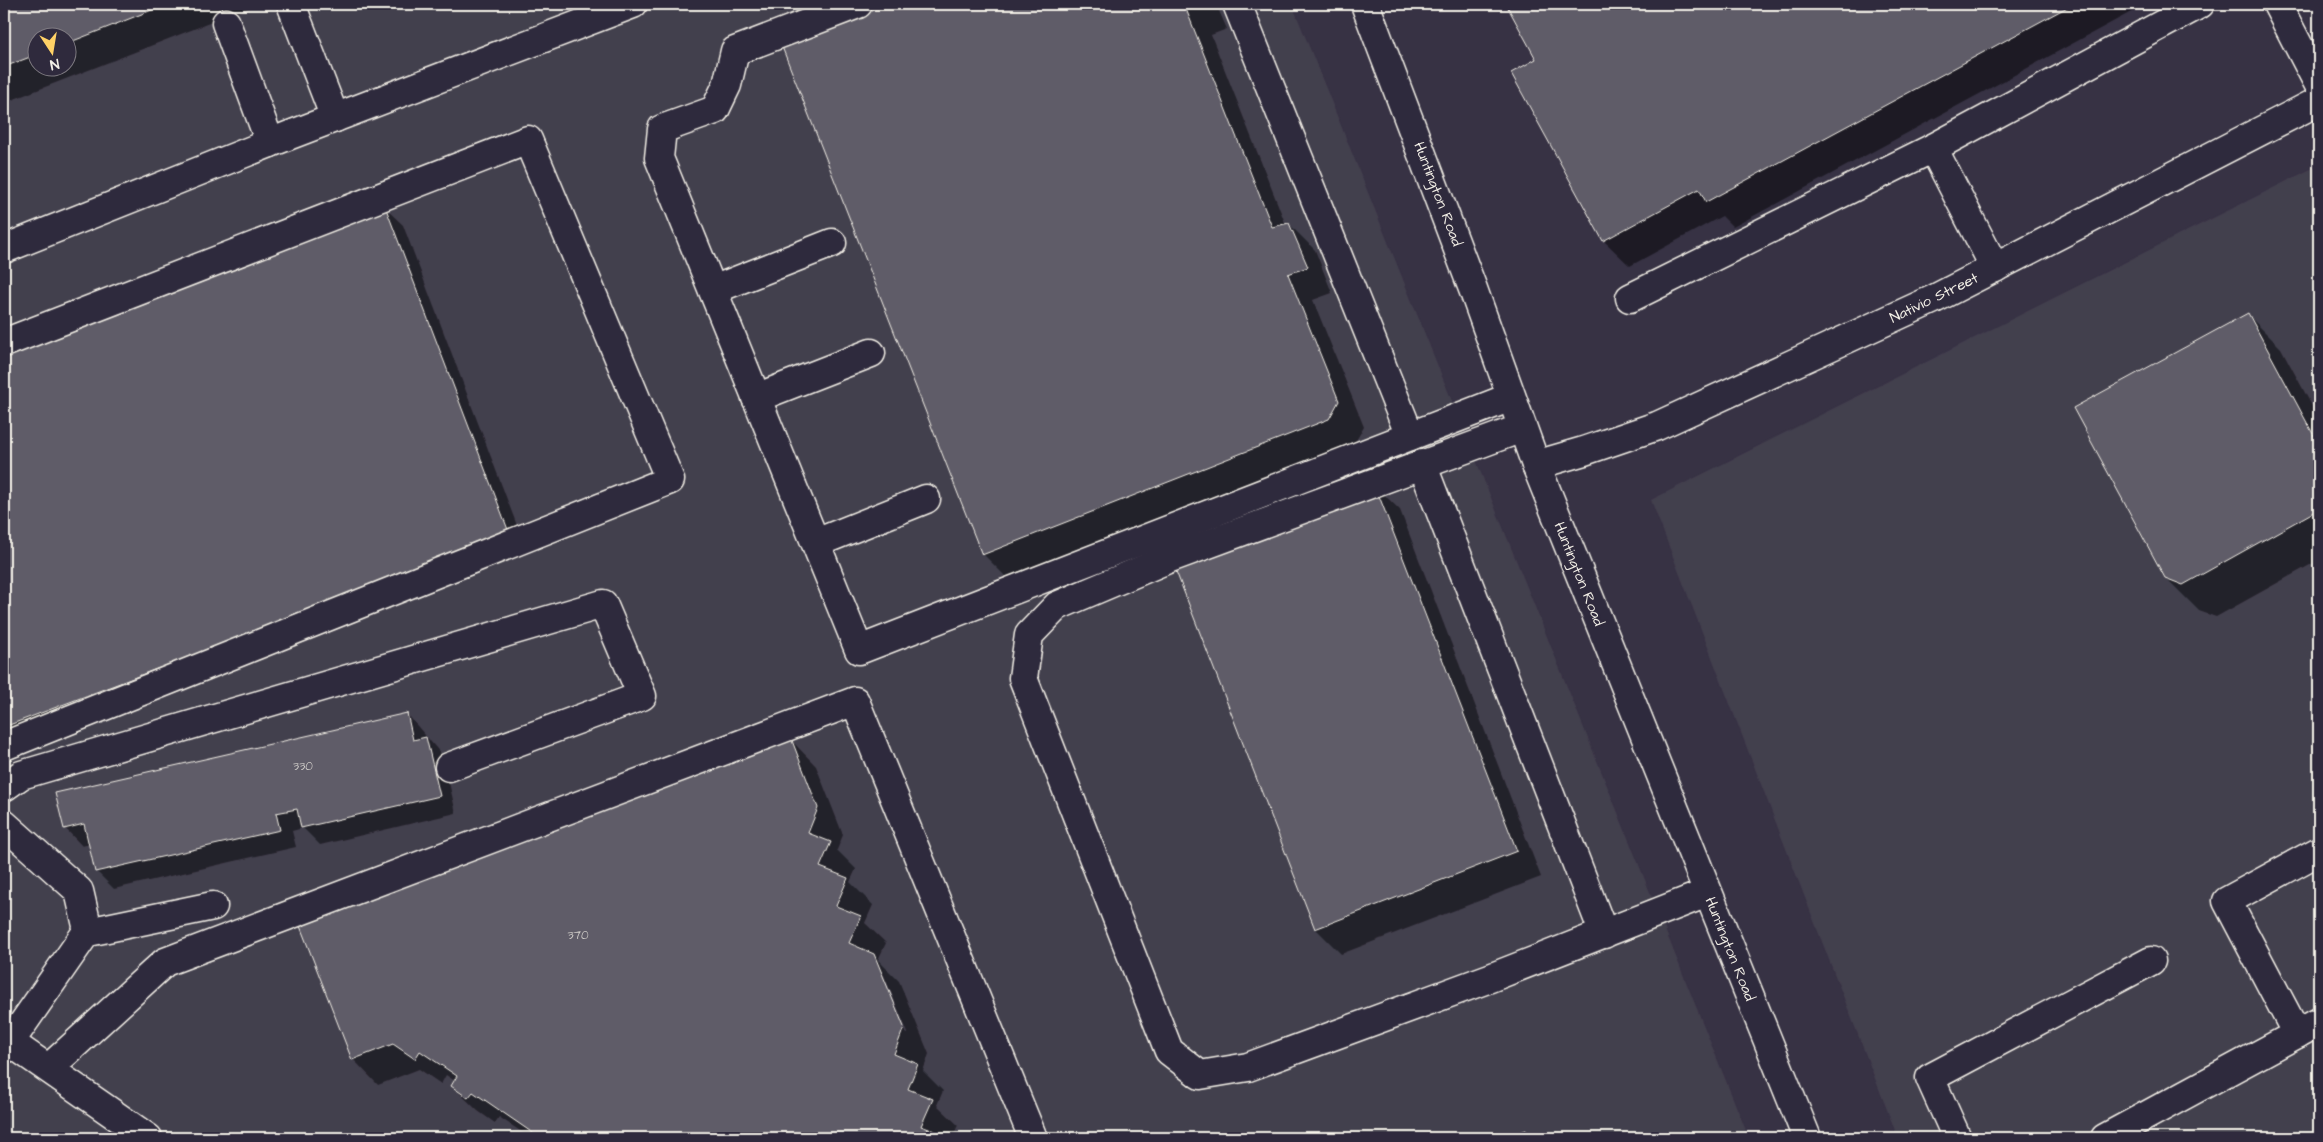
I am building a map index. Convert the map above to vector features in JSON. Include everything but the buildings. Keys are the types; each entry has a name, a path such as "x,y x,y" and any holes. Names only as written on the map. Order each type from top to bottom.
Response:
{"street":[{"path":"290,4 334,118"},
{"path":"4,249 270,142 633,4"},
{"path":"858,4 735,51 727,85 715,110 662,129 659,158 859,650 1511,396"},
{"path":"1237,4 1410,436"},
{"name":"Huntington Road","path":"1365,4 1474,289 1536,465 1807,1138"},
{"path":"1630,298 1934,148 2200,4"},
{"path":"2276,4 2319,85"},
{"path":"226,23 270,142"},
{"name":"Nativio Street","path":"1536,465 1657,426 1934,299 2319,101"},
{"path":"4,343 528,140 670,480 4,746"},
{"path":"1934,148 1995,268"},
{"path":"713,290 832,243"},
{"path":"756,398 871,353"},
{"path":"1522,428 1170,558 1057,606 1030,635 1023,678 1026,688 1169,1051 1200,1075 1248,1067 1481,982 1707,893"},
{"path":"1422,464 1604,934"},
{"path":"816,543 926,499"},
{"path":"4,787 21,775 603,604 642,696 450,767"},
{"path":"49,1068 165,962 855,701 1033,1138"},
{"path":"4,824 79,890 88,932"},
{"path":"2105,1138 2308,1028 2228,901 2319,851"},
{"path":"148,1138 7,1040 88,932 213,906"},
{"path":"1957,1138 1930,1078 2151,961"}],"shaded area":[{"path":"4,4 1292,4 1749,1138 4,1138"},
{"path":"2319,165 2319,1138 1898,1138 1651,500"}]}
